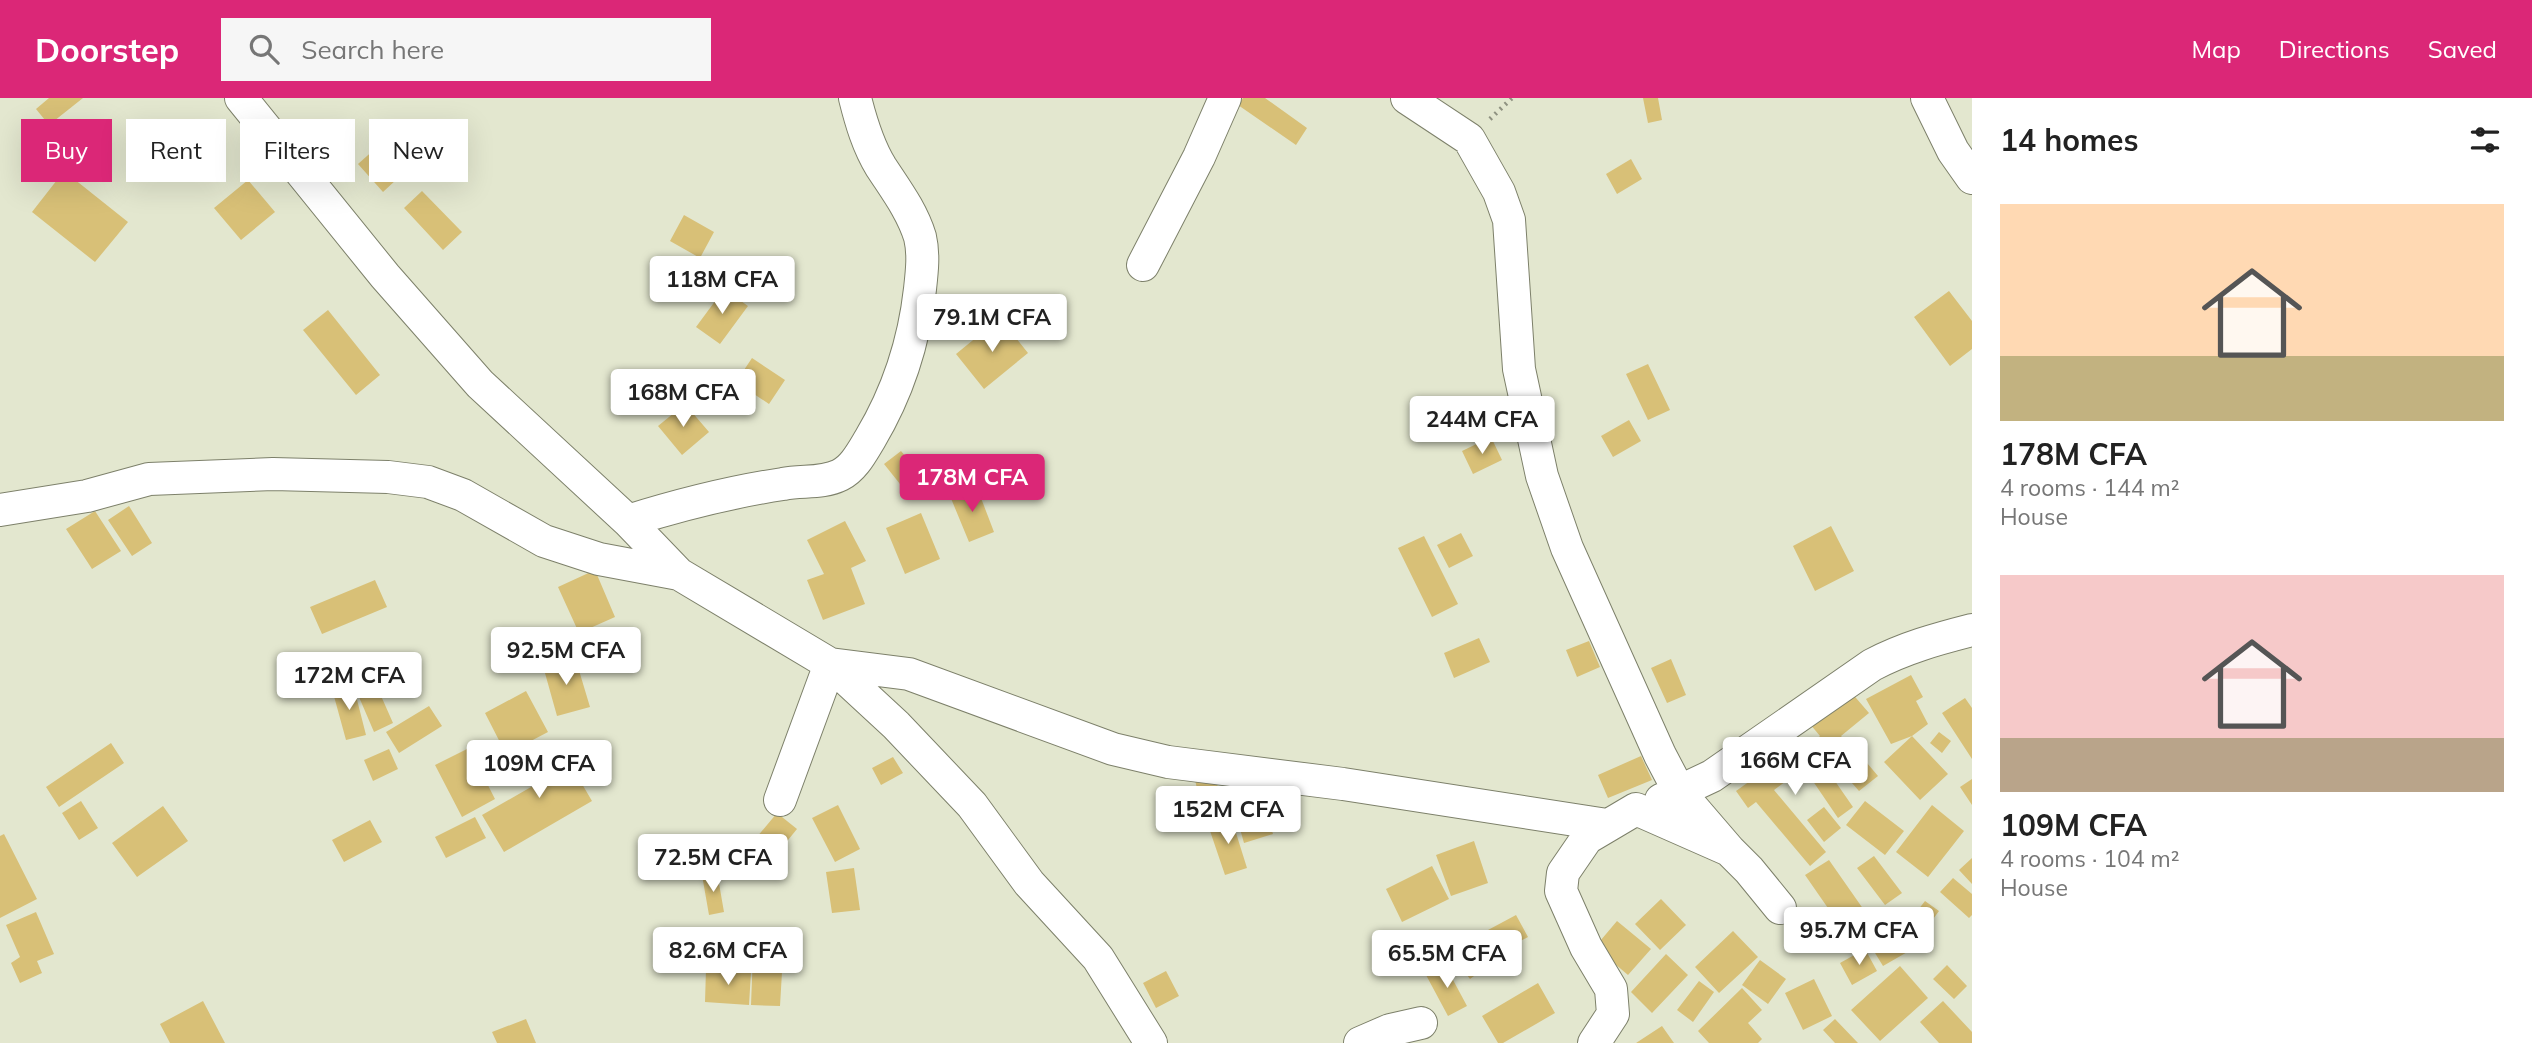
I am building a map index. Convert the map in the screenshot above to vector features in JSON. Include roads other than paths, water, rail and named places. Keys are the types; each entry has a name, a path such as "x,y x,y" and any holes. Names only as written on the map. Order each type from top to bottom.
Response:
{"street":[{"path":"242,98 435,335 480,384 628,521 679,574 831,664 895,725 972,805 1029,883 1098,958 1151,1043"},
{"path":"628,521 720,495 786,483 828,480 843,474 859,458 878,426 910,349 918,308 923,253 919,234 908,209 871,148 855,98"},
{"path":"1143,265 1199,157 1225,98"},
{"path":"1407,98 1469,139 1500,192 1509,220 1519,369 1542,476 1567,548 1614,656 1660,755 1681,793 1780,908"},
{"path":"1927,98 1953,150 1972,178"},
{"path":"0,510 87,496 149,479 273,474 388,477 428,482 463,495 544,541 599,559 679,574"},
{"path":"1594,1043 1613,1014 1611,989 1586,947 1561,891 1563,873 1587,838 1636,809 1681,793 1722,769 1872,665 1896,652 1927,641 1972,631"},
{"path":"780,800 831,664"},
{"path":"831,664 909,674 1113,749 1168,762 1343,784 1607,825"},
{"path":"1636,809 1729,850"},
{"path":"1360,1043 1390,1030 1421,1023"}]}
